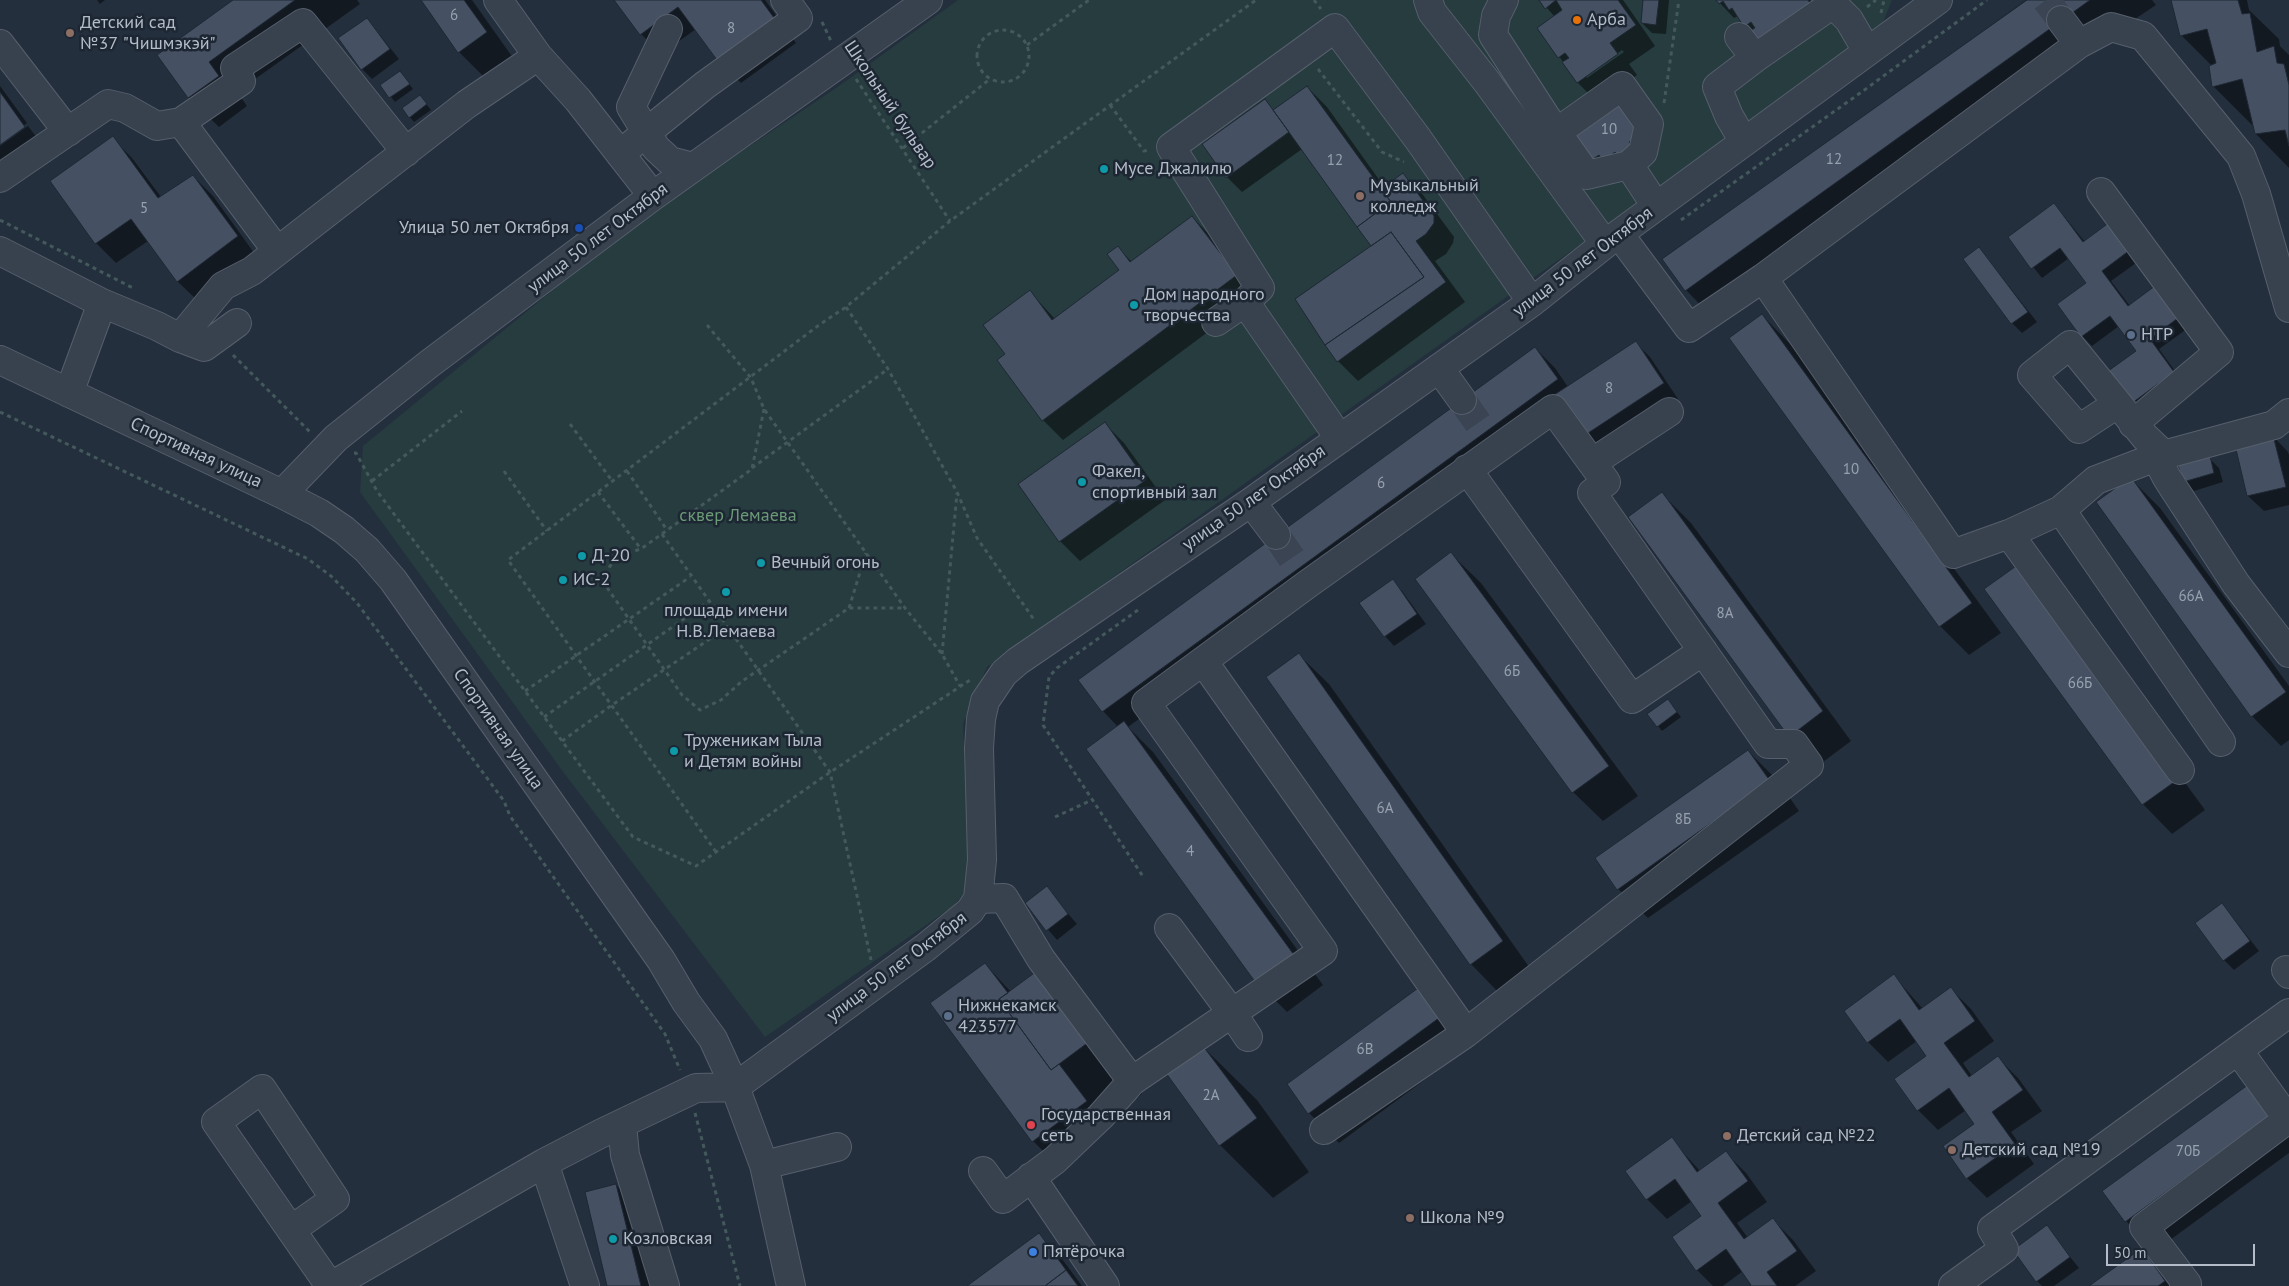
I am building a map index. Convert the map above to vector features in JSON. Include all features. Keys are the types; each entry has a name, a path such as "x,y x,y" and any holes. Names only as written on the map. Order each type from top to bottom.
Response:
{"street":[{"path":"498,0 538,56 578,100 653,196"},
{"path":"620,154 705,85 798,18 785,0"},
{"path":"1428,0 1432,12 1517,122 1612,239 1689,328 1763,278 2079,44 2111,26 2143,36 2241,156 2256,194 2289,308"},
{"path":"1504,0 1496,16 1493,35 1539,106 1557,132 1587,175 1629,165 1643,152 1649,124 1622,86 1557,132"},
{"name":"улица 50 лет Октября","path":"735,1087 926,947 970,911 978,899 982,860 979,748 981,719 985,701 1004,673 1049,640 1251,502 1532,302 1656,206 1938,0"},
{"name":"улица 50 лет Октября","path":"282,494 326,448 429,364 653,196 844,62 922,2"},
{"path":"1744,142 1729,116 1717,88 1747,48 1832,2 1849,20 1867,51"},
{"path":"2061,20 2079,44"},
{"path":"0,178 108,104 125,108 157,126 181,122 241,81 235,68 303,23 406,152"},
{"path":"1216,322 1260,288 1171,147 1335,28 1418,139 1532,302"},
{"path":"668,29 631,107 656,148 670,160 693,167"},
{"path":"0,44 68,132"},
{"path":"180,338 223,286 252,271 467,104 538,56"},
{"path":"1517,122 1539,106"},
{"path":"181,122 277,251"},
{"path":"1629,165 1656,206"},
{"path":"2100,192 2219,352 2125,414 2160,456 2167,478 2236,584 2289,653"},
{"path":"0,251 102,303 204,347 237,323"},
{"path":"1763,278 1953,554 2009,534 2061,510 2096,480 2160,456 2274,425 2289,413"},
{"path":"1244,302 1340,439"},
{"path":"69,393 102,303"},
{"name":"Спортивная улица","path":"0,360 282,494 344,530 367,550 393,580 661,960 686,1002 713,1039 735,1087 764,1166 791,1286"},
{"path":"1439,368 1462,400"},
{"path":"983,1171 1003,1199 1055,1160 1101,1116 1132,1081 1323,951 1146,703 1203,661 1304,576 1467,469 1490,441 1553,409 1606,482 1592,493 1768,744 1794,744 1809,765 1466,1033 1324,1130"},
{"path":"1593,462 1669,412"},
{"path":"1467,469 1632,699 1703,651"},
{"path":"1251,502 1276,535"},
{"path":"2061,510 2220,742"},
{"path":"2009,534 2180,770"},
{"path":"1203,661 1466,1033"},
{"path":"978,899 1004,898 1041,959 1132,1081"},
{"path":"1169,928 1248,1037"},
{"path":"1954,1286 2004,1249 1992,1229 2289,1013"},
{"path":"2184,1286 2187,1284 2144,1227 2288,1120 2238,1050"},
{"path":"291,1230 335,1199 262,1089 216,1122 291,1230 330,1286 544,1163 622,1124 696,1088 735,1087"},
{"path":"622,1124 626,1155 665,1286"},
{"path":"764,1166 837,1147"},
{"path":"544,1163 585,1286"},
{"path":"1031,1177 1105,1286"}],"path":[{"path":"1027,45 1088,0"},
{"path":"716,852 508,560 846,306 950,221 1256,0"},
{"path":"1664,104 1679,0"},
{"name":"Школьный бульвар","path":"820,16 826,33 844,62 950,221"},
{"path":"1006,30 1022,38 1027,45 1029,61 1021,76 1006,83 990,79 979,66 978,48 982,40 997,31 1006,30"},
{"path":"1316,65 1382,152 1405,162"},
{"path":"902,148 990,79"},
{"path":"1110,106 1144,151 1171,147"},
{"path":"846,306 888,369 957,492 977,538 1049,640 1062,664"},
{"path":"707,325 751,378 764,409 905,608 942,654 960,686"},
{"path":"888,369 641,549 624,554 610,566 607,573 608,589 682,694 700,710 721,700 741,682 850,608 905,608"},
{"path":"752,469 764,409"},
{"path":"372,480 462,411"},
{"path":"0,412 300,554 332,576 357,603 504,801 510,816 665,1034 690,1091 740,1286"},
{"path":"570,424 613,482"},
{"path":"326,448 356,453 372,480 633,837 696,866 830,772 976,675"},
{"path":"504,471 547,531"},
{"path":"627,471 667,530"},
{"path":"598,492 641,549"},
{"path":"942,654 957,492"},
{"path":"662,534 690,577 830,772 874,970"},
{"path":"850,608 866,552"},
{"path":"525,691 690,577"},
{"path":"544,717 708,602"},
{"path":"562,741 726,628"},
{"path":"1055,817 1092,800"}],"green space":[{"name":"сквер Лемаева","path":"958,0 1892,0 1883,22 1574,249 987,667 963,724 970,853 968,890 952,907 765,1037 561,769 360,492 363,446 632,225 839,86"}],"building":[{"path":"233,0 295,0 209,62 219,76 188,98 157,55"},
{"path":"421,0 464,0 487,32 458,53"},
{"path":"614,0 761,0 777,22 720,64 678,7 640,35"},
{"path":"1539,0 1556,0 1545,9"},
{"path":"1556,0 1618,0 1636,25 1610,43 1618,54 1577,83 1562,62 1569,58 1565,53 1558,58 1537,28 1562,10"},
{"path":"1643,0 1659,0 1656,25 1641,23"},
{"path":"1716,0 1808,0 1814,9 1760,45 1751,30 1755,28 1751,22 1744,27 1732,8 1729,10 1723,1 1719,4"},
{"path":"2027,0 2090,0 1685,291 1662,259"},
{"path":"2171,0 2238,0 2242,14 2250,13 2257,52 2274,46 2277,63 2284,64 2289,85 2289,146 2285,130 2255,134 2242,79 2212,87 2209,66 2216,63 2207,29 2180,36"},
{"path":"367,18 390,49 361,70 338,38"},
{"path":"400,71 410,84 389,98 380,85"},
{"path":"1307,86 1391,202 1357,227 1273,110"},
{"path":"0,92 25,127 0,145"},
{"path":"420,95 427,104 409,118 402,108"},
{"path":"1625,98 1641,133 1629,142 1634,149 1620,159 1615,152 1603,161 1599,155 1590,161 1572,136"},
{"path":"1265,99 1289,132 1226,178 1202,144"},
{"path":"113,136 158,198 193,175 238,236 177,282 131,219 95,244 50,181"},
{"path":"1403,173 1434,216 1434,223 1426,234 1416,241 1446,282 1337,362 1325,345 1424,277 1391,232 1371,246 1357,227 1391,202 1381,189"},
{"path":"2054,203 2083,242 2114,219 2134,247 2102,271 2128,306 2159,283 2182,315 2150,339 2174,372 2128,406 2104,374 2136,351 2110,316 2081,337 2057,304 2086,283 2060,248 2031,269 2008,237"},
{"name":"Дом народного творчества","path":"1192,216 1237,275 1042,421 997,360 1005,354 983,325 1030,290 1052,320 1119,270 1107,254 1118,246 1130,262"},
{"path":"1391,232 1424,277 1325,345 1295,299"},
{"path":"1979,247 2028,312 2011,324 1963,259"},
{"path":"1762,314 1972,603 1939,627 1729,338"},
{"path":"1636,341 1664,383 1582,437 1554,395"},
{"path":"1535,347 1558,379 1102,712 1078,680"},
{"name":"Факел, спортивный зал","path":"1105,422 1146,480 1059,542 1018,484"},
{"path":"2273,435 2286,487 2247,496 2235,445"},
{"path":"2210,456 2214,473 2183,482 2178,465"},
{"path":"2131,477 2286,692 2251,717 2096,502"},
{"path":"1662,492 1823,711 1789,737 1628,517"},
{"path":"1451,552 1609,766 1572,793 1415,579"},
{"path":"2019,564 2177,780 2142,805 1984,589"},
{"path":"1393,579 1417,614 1384,637 1359,603"},
{"path":"1299,653 1503,941 1470,965 1266,677"},
{"path":"1668,699 1677,712 1657,727 1647,714"},
{"path":"1124,721 1294,955 1256,983 1086,749"},
{"path":"1748,750 1770,781 1617,890 1595,858"},
{"path":"1047,886 1068,914 1046,931 1025,903"},
{"path":"2222,903 2250,941 2223,961 2195,923"},
{"path":"985,963 1008,993 999,999 1051,1070 1059,1064 1087,1101 1032,1142 930,1003"},
{"path":"1037,971 1090,1041 1051,1070 999,999"},
{"path":"1894,974 1919,1010 1951,987 1975,1021 1944,1043 1969,1077 1998,1056 2023,1090 1992,1112 2015,1144 1966,1179 1943,1146 1974,1124 1949,1088 1917,1111 1894,1079 1926,1056 1900,1019 1867,1043 1844,1011"},
{"path":"1421,986 1443,1015 1308,1114 1287,1084"},
{"path":"1203,1046 1257,1118 1219,1146 1166,1073"},
{"path":"2252,1082 2274,1113 2125,1222 2102,1191"},
{"path":"1672,1137 1697,1172 1726,1151 1748,1181 1718,1203 1744,1239 1773,1218 1797,1251 1767,1272 1777,1286 1749,1286 1751,1285 1726,1249 1696,1271 1672,1237 1701,1216 1675,1179 1646,1200 1625,1171"},
{"name":"Козловская","path":"616,1184 641,1286 607,1286 585,1192"},
{"path":"2047,1225 2070,1257 2036,1282 2013,1250"},
{"name":"Пятёрочка","path":"1039,1233 1066,1270 1045,1286 967,1286"},
{"path":"2142,1248 2165,1281 2158,1286 2089,1286"},
{"path":"1066,1270 1078,1286 1045,1286"}],"tunnel":[{"path":"2046,0 2061,20"},
{"path":"1462,400 1485,433"},
{"path":"1276,535 1299,569"}],"place":[{"name":"Арба","path":"1577,20"},
{"name":"Детский сад №37 \"Чишмэкэй\"","path":"70,33"},
{"name":"Мусе Джалилю","path":"1104,169"},
{"name":"Музыкальный колледж","path":"1360,196"},
{"name":"Улица 50 лет Октября","path":"579,228"},
{"name":"Дом народного творчества","path":"1134,305"},
{"name":"НТР","path":"2131,335"},
{"name":"Факел, спортивный зал","path":"1082,482"},
{"name":"Д-20","path":"582,556"},
{"name":"Вечный огонь","path":"761,563"},
{"name":"ИС-2","path":"563,580"},
{"name":"площадь имени Н.В.Лемаева","path":"726,592"},
{"name":"Труженикам Тыла и Детям войны","path":"674,751"},
{"name":"Нижнекамск 423577","path":"948,1016"},
{"name":"Государственная сеть","path":"1031,1125"},
{"name":"Детский сад №22","path":"1727,1136"},
{"name":"Детский сад №19","path":"1952,1150"},
{"name":"Школа №9","path":"1410,1218"},
{"name":"Козловская","path":"613,1239"},
{"name":"Пятёрочка","path":"1033,1252"}]}
